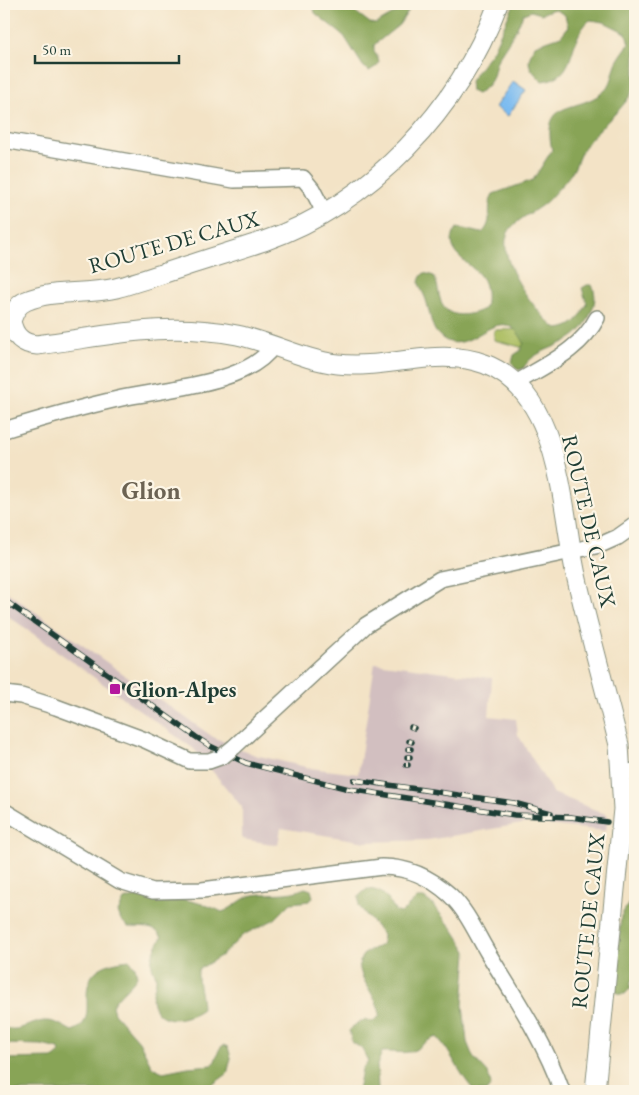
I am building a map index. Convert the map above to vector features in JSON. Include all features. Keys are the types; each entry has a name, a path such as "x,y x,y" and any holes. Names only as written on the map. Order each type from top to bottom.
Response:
{"street":[{"name":"ROUTE DE CAUX","path":"498,4 480,48 446,102 424,131 394,162 324,212 264,241 116,288 33,299 17,307 11,322 17,337 37,346 134,330 171,328 237,336 338,364 455,357 484,364 499,370 516,383 535,410 550,442 560,480 572,552 619,745 629,772 623,809 594,1091"},
{"name":"ROUTE DE CAUX","path":"4,140 234,180 303,178 312,189 324,212"},
{"path":"516,383 578,344 591,329 597,318"},
{"path":"4,430 123,398 213,381 266,356 273,346"},
{"path":"4,694 21,696 56,707 145,740 185,760 199,762 219,758 229,752 366,625 421,589 440,579 498,565 572,552 608,541 635,525"},
{"path":"4,811 120,881 153,891 202,890 382,866 409,870 427,877 450,895 465,913 553,1065 562,1091"}],"shaded area":[{"path":"4,590 213,737 255,755 310,768 358,774 375,663 492,678 489,716 516,719 518,735 553,793 608,815 606,831 527,823 428,840 366,842 281,828 278,845 242,839 242,807 194,749 4,613"}],"green space":[{"path":"313,4 345,4 370,23 376,24 400,10 405,4 413,4 399,25 374,45 374,51 379,61 377,66 369,71 363,66 344,36 315,13"},
{"path":"514,4 635,4 635,87 624,104 590,140 581,153 574,169 563,184 545,203 515,224 507,235 508,259 513,273 530,300 548,322 557,329 568,327 576,321 587,304 582,288 587,285 592,285 594,289 595,300 593,307 584,327 575,335 537,355 523,369 518,370 512,363 514,355 520,351 524,343 514,329 504,325 493,327 459,342 448,341 436,332 419,283 421,277 424,273 434,276 441,302 449,312 461,315 474,313 485,308 486,292 483,280 459,256 452,244 457,228 482,233 488,224 493,194 533,180 552,150 550,133 556,114 563,109 593,99 603,92 610,83 617,61 629,44 626,33 604,22 590,20 582,28 571,57 562,73 554,78 542,81 530,65 529,61 532,51 535,45 561,36 568,27 565,15 554,9 541,14 531,11 523,14 497,61 492,79 477,94 471,91 470,81 493,50"},
{"path":"542,329 524,348 494,340 494,330"},
{"path":"634,862 635,977 631,981 630,989 625,994 619,994 614,989 621,916 633,896 634,889 628,866"},
{"path":"305,888 311,890 313,897 310,901 291,903 275,919 243,935 222,955 198,970 202,1009 189,1016 174,1019 162,1016 157,1011 152,1000 156,977 152,967 152,958 162,937 151,929 128,927 121,920 118,912 124,900 134,897 160,896 188,900 222,912 250,896 292,892"},
{"path":"367,889 381,893 387,898 395,911 401,913 417,898 424,898 431,903 453,929 467,951 463,1005 467,1042 473,1057 488,1073 491,1085 486,1091 475,1091 469,1085 437,1037 415,1050 403,1053 382,1052 377,1065 378,1091 358,1091 362,1069 368,1061 362,1049 352,1042 349,1031 360,1022 366,1020 373,1021 380,1016 379,1009 362,976 360,968 360,960 364,954 382,945 383,935 359,906 359,896"},
{"path":"130,960 135,967 137,976 112,1006 114,1013 139,1041 152,1067 163,1072 212,1065 223,1045 228,1047 231,1058 227,1074 212,1085 210,1091 4,1091 4,1059 54,1058 60,1053 59,1049 41,1045 4,1044 4,1028 16,1029 50,1021 72,1031 82,1025 86,1016 89,982 95,972 108,965"}],"water":[{"path":"513,81 526,90 508,116 495,107"}],"railway":[{"path":"4,600 196,737 210,746 246,763 349,789 515,815 571,817 607,822"},
{"path":"354,780 514,803 551,813"}],"place":[{"name":"Glion-Alpes","path":"115,689"}],"district":[{"name":"Glion","path":"151,490"}]}
